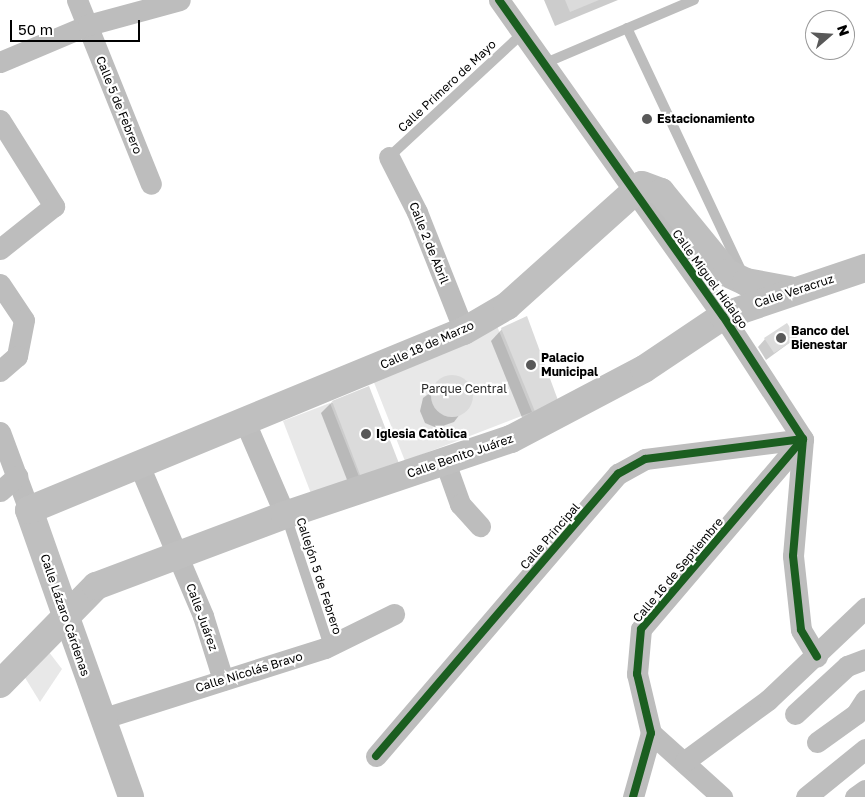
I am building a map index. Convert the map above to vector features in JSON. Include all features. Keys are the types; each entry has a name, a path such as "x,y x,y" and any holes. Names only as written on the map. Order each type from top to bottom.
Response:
{"main road":[{"path":"632,191 642,185 654,186 718,264 746,282 789,290"},
{"name":"Calle 18 de Marzo","path":"29,510 464,331 520,295 632,191"},
{"name":"Calle Veracruz","path":"723,316 789,290 865,268"},
{"name":"Calle Benito Juárez","path":"0,684 96,586 285,515 445,462 533,429 644,369 723,316"},
{"name":"Calle Lázaro Cárdenas","path":"29,510 66,615"}],"street":[{"name":"Calle 5 de Febrero","path":"77,0 151,184"},
{"path":"0,62 88,25 180,0"},
{"name":"Calle Miguel Hidalgo","path":"499,0 542,65 723,316 803,439"},
{"path":"0,120 54,206 0,249"},
{"name":"Calle 2 de Abril","path":"389,157 418,212 464,331"},
{"path":"0,284 24,320 24,336 18,356 0,372"},
{"path":"245,422 285,515"},
{"name":"Calle Lázaro Cárdenas","path":"0,432 29,510"},
{"path":"795,714 861,669 825,650 801,630 793,556 793,509 803,439"},
{"name":"Calle 16 de Septiembre","path":"633,797 651,733 637,674 641,629 803,439"},
{"name":"Calle Principal","path":"376,756 618,474 645,459 803,439"},
{"path":"445,462 460,504 480,526"},
{"path":"139,465 178,555"},
{"path":"0,491 16,476"},
{"name":"Calle Juárez","path":"178,555 223,680"},
{"path":"685,761 768,700 825,650 865,608"},
{"name":"Calle Nicolás Bravo","path":"101,719 329,646 394,614"},
{"name":"Calle Lázaro Cárdenas","path":"66,615 101,719 131,797"},
{"path":"817,742 856,714 865,700"},
{"path":"651,733 685,761 722,797"},
{"path":"806,797 863,755"},
{"path":"855,797 865,790"}],"lane":[{"path":"542,65 694,0"},
{"path":"627,28 746,282"},
{"name":"Calle Primero de Mayo","path":"389,157 522,34"},
{"name":"Callejón 5 de Febrero","path":"285,515 329,646"}],"green space":[{"name":"Parque Central","path":"497,326 532,412 405,461 371,375"},
{"path":"330,403 360,479 312,496 283,421"},
{"path":"45,647 62,669 40,702 24,676"}],"building":[{"path":"565,0 599,0 570,12"},
{"name":"Palacio Municipal","path":"527,316 559,403 536,414 501,328"},
{"name":"Banco del Bienestar","path":"787,323 797,338 774,353 764,338"},
{"path":"448,375 456,375 467,381 473,396 467,411 456,417 448,417 437,411 431,400 431,392 437,381"},
{"name":"Iglesia Catòlica","path":"369,386 400,466 362,480 332,401"}],"cycle path":[{"path":"499,0 723,316 803,439 793,556 801,630 817,657"},
{"path":"376,756 618,474 645,459 803,439"},
{"path":"633,797 651,733 637,674 641,629 801,441"}],"place":[{"name":"Estacionamiento","path":"647,119"},
{"name":"Banco del Bienestar","path":"781,338"},
{"name":"Palacio Municipal","path":"531,365"},
{"name":"Iglesia Catòlica","path":"366,434"}]}
